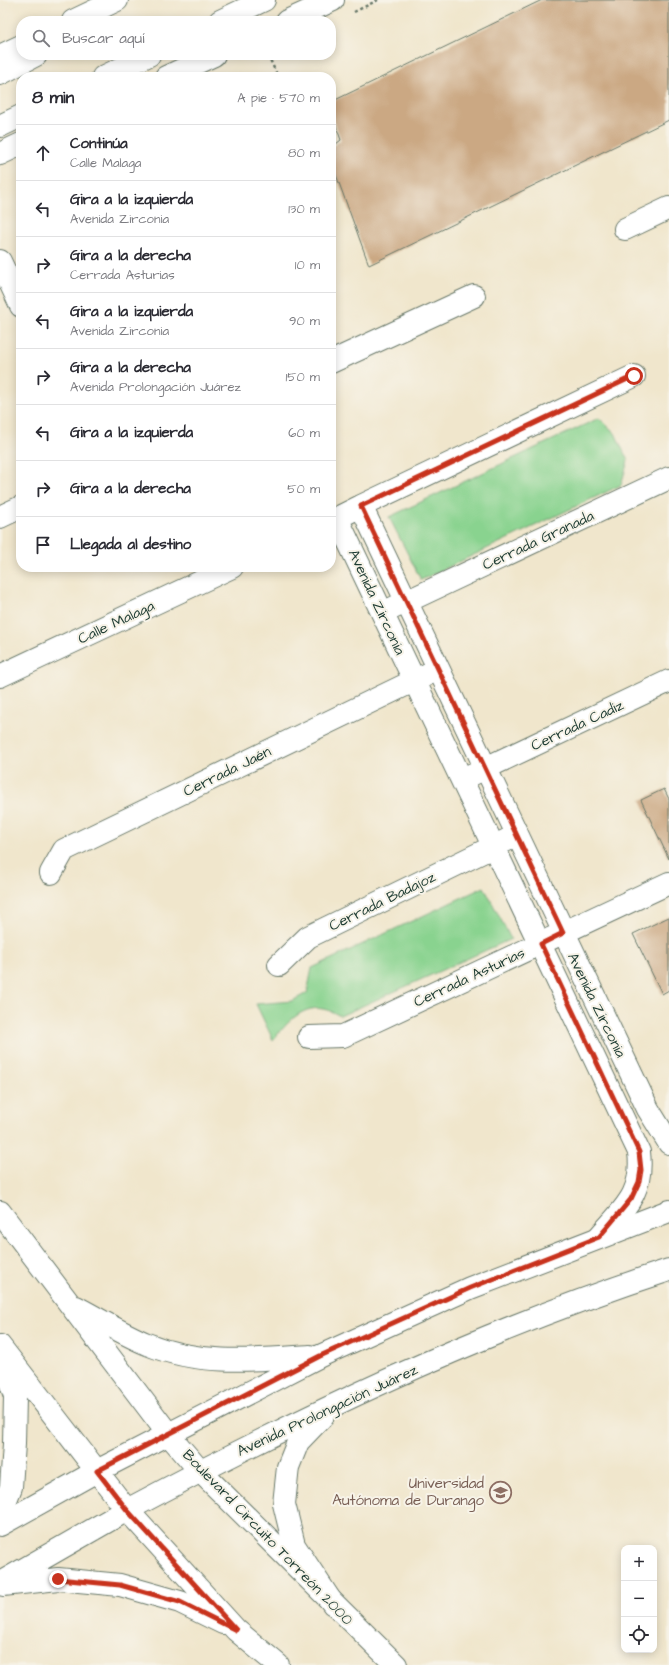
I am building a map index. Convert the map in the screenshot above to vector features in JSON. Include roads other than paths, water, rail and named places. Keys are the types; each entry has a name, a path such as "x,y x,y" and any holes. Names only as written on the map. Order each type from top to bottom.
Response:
{"main road":[{"path":"83,16 117,0"},
{"path":"99,16 124,0"},
{"path":"230,16 264,0"},
{"path":"298,16 333,0"},
{"path":"0,56 16,48"},
{"path":"0,74 27,60"},
{"path":"113,72 139,60"},
{"path":"177,72 203,60"},
{"path":"0,126 16,118"},
{"path":"0,154 16,146"},
{"path":"625,229 669,208"},
{"path":"0,260 16,296"},
{"path":"336,360 474,296"},
{"path":"361,506 634,376"},
{"name":"Cerrada Granada","path":"382,613 669,478"},
{"name":"Avenida Zirconia","path":"336,518 361,506 516,836 648,1109 669,1143"},
{"path":"0,517 16,509"},
{"name":"Avenida Zirconia","path":"336,523 382,613 462,779 639,1152 641,1170 639,1182 631,1199 599,1237"},
{"name":"Calle Malaga","path":"0,676 221,572"},
{"name":"Cerrada Jaén","path":"51,873 64,850 438,669"},
{"name":"Cerrada Cadiz","path":"462,779 669,681"},
{"name":"Cerrada Badajoz","path":"279,965 308,937 516,836"},
{"name":"Cerrada Asturias","path":"309,1037 343,1036 669,883"},
{"path":"0,1525 97,1471 320,1356 470,1288 669,1211"},
{"name":"Boulevard Circuito Torreón 2000","path":"0,1212 72,1304 169,1435 200,1471 396,1665"},
{"name":"Avenida Prolongación Juárez","path":"0,1584 127,1510 200,1471 339,1402 479,1339 669,1270"},
{"path":"72,1304 147,1344 188,1356 245,1361 320,1356"},
{"path":"0,1346 127,1510 236,1630 278,1665"},
{"path":"0,1352 15,1396 11,1487 0,1515"},
{"path":"333,1604 294,1545 284,1504 288,1467 298,1442 312,1425 339,1402"},
{"path":"0,1584 58,1579 120,1585 180,1602 236,1630"}],"place":[{"name":"Universidad Autónoma de Durango","path":"500,1492"}]}
